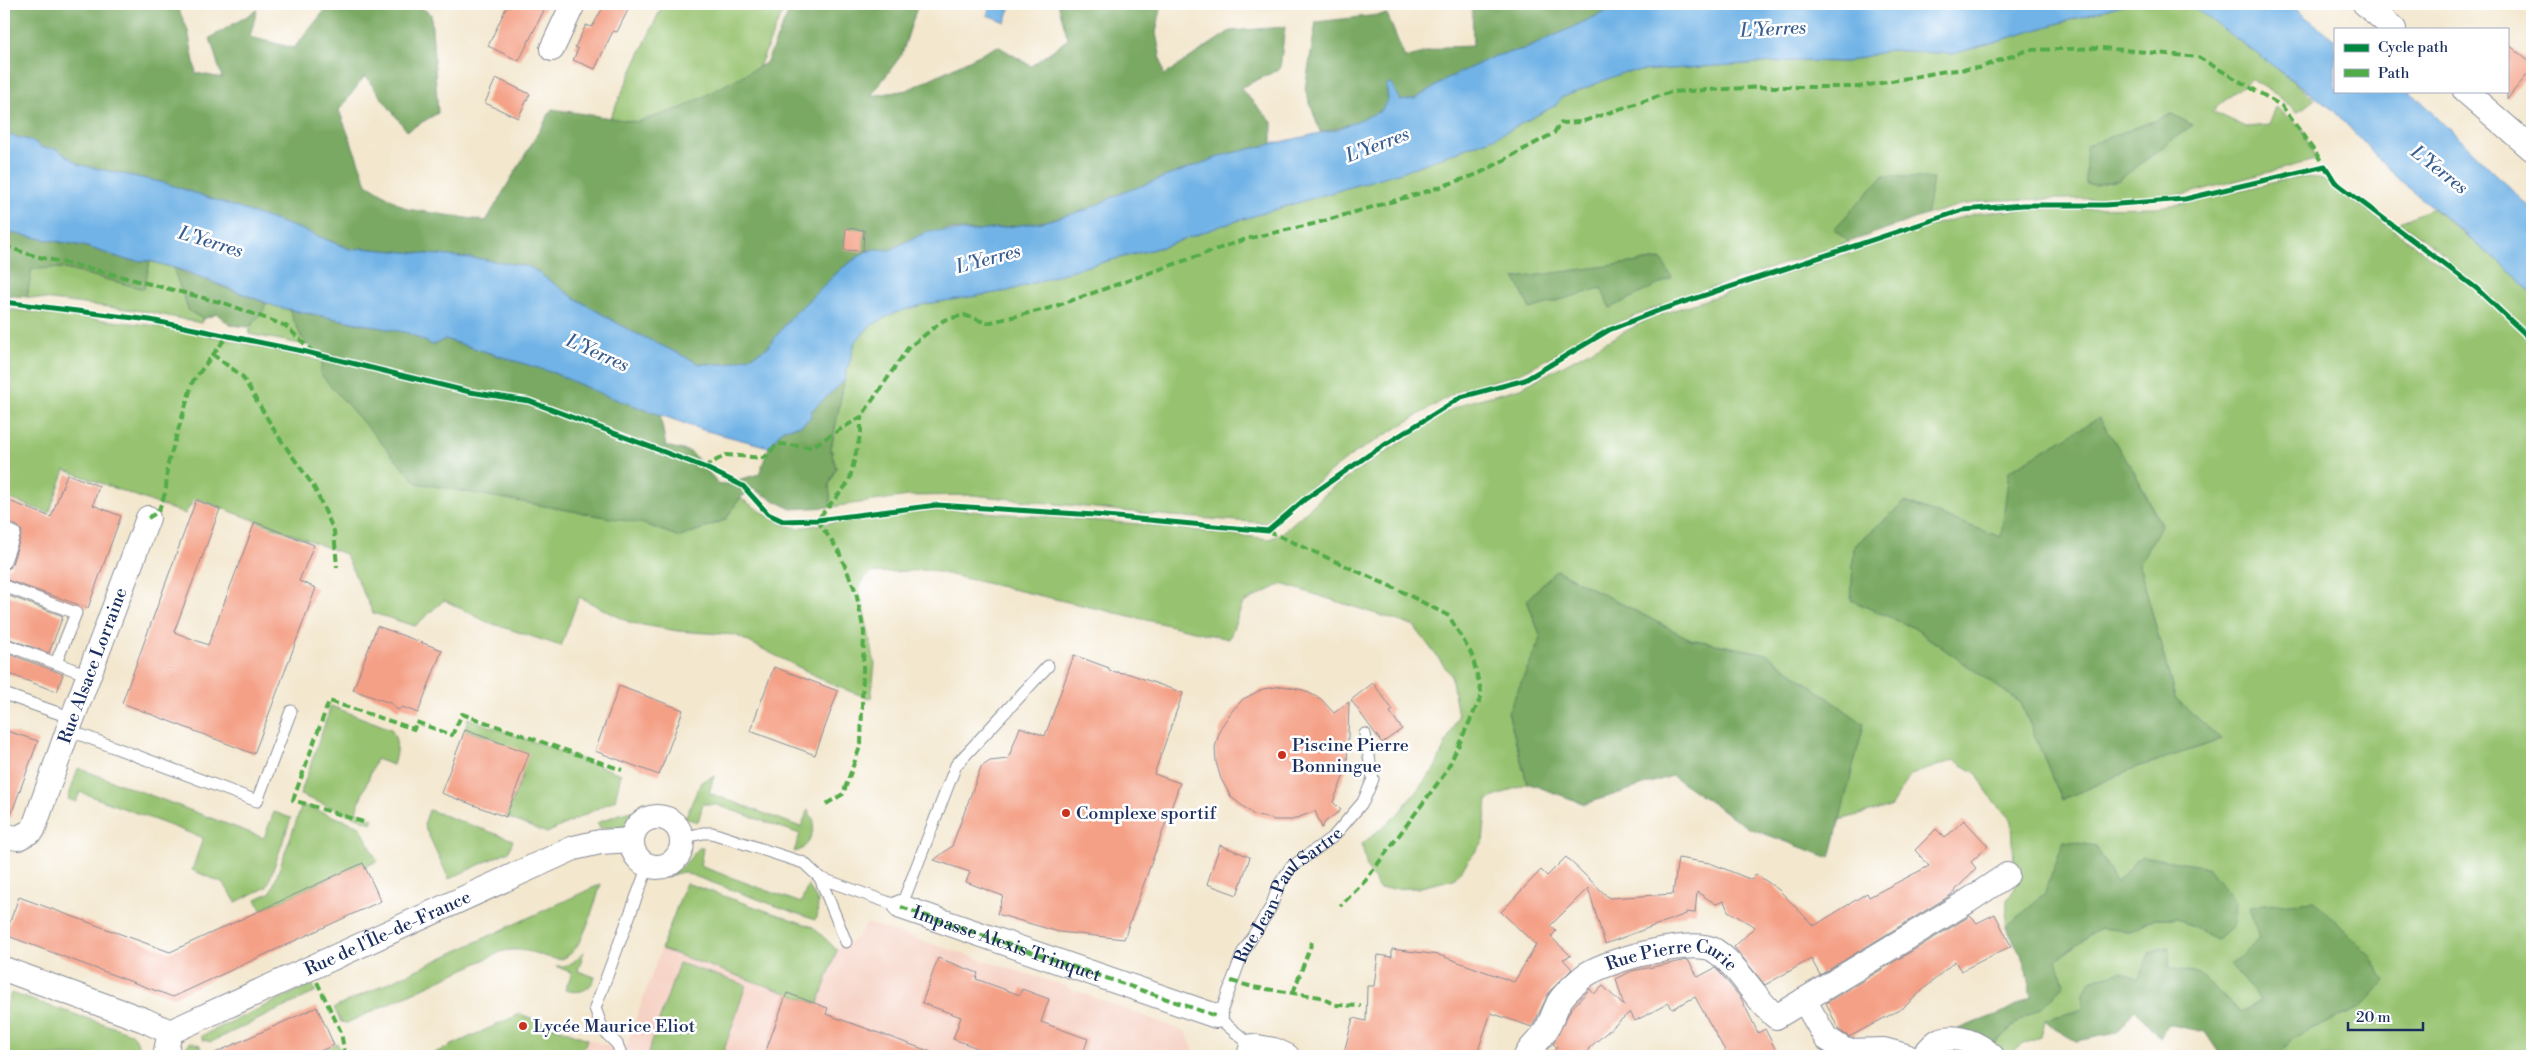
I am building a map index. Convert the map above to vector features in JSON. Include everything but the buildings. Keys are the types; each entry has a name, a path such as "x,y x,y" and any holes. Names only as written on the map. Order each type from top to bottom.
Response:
{"street":[{"path":"552,49 573,4"},
{"path":"2365,4 2393,28"},
{"path":"2466,92 2532,149"},
{"name":"Rue Alsace Lorraine","path":"4,836 18,838 32,830 40,814 70,724 148,518"},
{"path":"660,817 675,825 682,838 681,850 670,864 657,868 648,866 637,858 632,848 632,840 640,824 651,818 660,817"},
{"name":"Rue de l'Île-de-France","path":"170,1032 574,848 600,842 632,840"},
{"name":"Rue Pierre Curie","path":"1526,1056 1529,1048 1543,1035 1560,1000 1584,976 1621,959 1676,947 1712,949 1740,974 1766,1008 1776,1017 1960,906 2007,875"},
{"name":"Impasse Alexis Trinquet","path":"901,907 1216,1016"},
{"path":"4,969 144,1020 170,1032 165,1056"},
{"path":"1804,1000 1826,1038 1846,1050 1884,1050 1906,1056"},
{"path":"1922,1056 1940,1040 1952,1039 1965,1040 1981,1046 1992,1056"},
{"path":"1250,1051 1274,1050 1287,1056"}],"lane":[{"path":"4,529 15,534 4,564"},
{"path":"4,586 76,613 56,663"},
{"path":"4,644 88,675"},
{"path":"901,907 956,765 1048,666"},
{"path":"4,694 70,724 257,801 290,711"},
{"name":"Rue Jean-Paul Sartre","path":"1216,1016 1223,1007 1243,952 1271,907 1279,885 1290,868 1334,836 1363,802 1373,779 1365,734"},
{"name":"Impasse Alexis Trinquet","path":"682,838 712,833 804,863 820,878 901,907"},
{"path":"622,1056 617,1044 603,1030 595,1008 648,866"},
{"path":"820,878 846,942"},
{"path":"1216,1016 1250,1051"}],"shaded area":[{"path":"866,923 1056,983 1186,1032 1196,1056 428,1056 520,1014 624,1052 661,949 818,1004 837,950 856,939"}],"green space":[{"path":"4,4 176,4 188,30 196,73 222,78 210,38 257,10 250,37 294,48 330,4 415,4 431,14 438,113 407,131 365,76 339,110 367,184 407,209 486,221 552,109 637,122 682,108 766,63 792,4 918,4 902,54 871,96 907,90 998,46 1031,66 1068,39 1058,4 1162,4 1156,33 1164,75 1230,31 1285,27 1280,69 1240,88 1272,122 1272,144 1224,155 1122,193 1086,210 1042,222 978,231 949,229 908,241 890,250 876,249 865,252 841,269 791,317 768,347 752,356 728,364 700,364 629,330 573,297 530,267 481,259 362,248 353,250 300,229 165,183 80,165 57,149 42,148 33,141 4,134"},
{"path":"663,4 786,4 642,337 573,297 538,273"},
{"path":"1472,4 1538,4 1573,9 1579,4 1705,5 1636,5 1607,11 1528,48 1495,56 1449,78 1415,99 1401,101 1391,84 1387,86 1386,103 1379,112 1354,123 1320,132 1305,89 1316,22 1387,14 1405,58 1444,47 1473,46"},
{"path":"2125,4 2189,4 2237,37 2315,99 2297,113 2277,95 2251,79 2212,111 2246,127 2269,125 2276,107 2302,128 2315,160 2186,194 2133,198 1996,200 1960,205 1926,215 1933,179 1835,229 1849,242 1684,297 1617,323 1518,374 1460,390 1352,455 1265,523 1170,516 973,495 908,496 831,507 829,485 836,468 831,449 844,381 855,342 870,326 894,313 925,304 1008,291 1080,268 1166,246 1223,225 1404,171 1496,137 1556,105 1560,98 1624,72 1792,61 1846,62 1889,50 1953,54","holes":["2172,114 2192,125 2119,180","1661,259 1610,308 1601,288 1515,279"]},
{"path":"2172,114 2192,125 2119,180 2095,185 2086,184 2086,146"},
{"path":"1884,175 1933,179 1926,215 1849,242 1834,229"},
{"path":"2310,177 2324,179 2443,266 2448,257 2400,222 2432,208 2516,276 2532,294 2532,1056 2280,1056 2292,1038 2360,1008 2259,940 2261,1001 2241,1012 2198,973 2169,968 2168,947 2150,952 2138,980 2083,994 2084,1009 2045,1020 2041,1037 2022,1045 2009,1056 2004,1056 1993,1045 2020,1020 2041,1008 2057,959 2100,928 2129,931 2155,918 2177,918 2216,940 2116,883 2096,846 2064,841 2045,893 2006,927 2007,900 2015,888 2012,821 1990,797 1977,774 1954,760 1911,775 1890,807 1839,820 1863,724 1767,654 1690,639 1556,570 1527,600 1541,638 1508,712 1527,783 1487,800 1483,842 1454,879 1417,888 1379,889 1367,868 1362,844 1397,815 1435,768 1458,716 1451,675 1414,626 1282,584 1243,603 1229,639 929,570 869,573 859,586 875,664 871,699 838,687 735,635 678,631 631,623 579,597 561,646 487,622 444,600 415,626 373,613 345,554 195,498 185,514 65,470 49,513 4,497 4,309 176,328 322,361 644,524 680,537 725,520 740,498 781,524 797,528 890,514 943,509 1139,524 1270,539 1283,532 1332,488 1442,414 1468,402 1521,388 1650,318 1936,224 1978,213 2030,209 2156,207 2187,203 2292,178","holes":["2099,418 2135,473 2161,525 2139,564 2175,698 2222,740 2134,768 2062,800 2021,703 1914,628 1851,600 1905,502 2001,538"]},
{"path":"4,232 84,246 127,260 150,261 144,289 61,268 32,269 27,297 4,295"},
{"path":"1661,259 1672,278 1610,308 1601,288 1530,309 1515,278"},
{"path":"150,261 173,268 189,311 203,319 201,323 149,312 27,297 32,269 61,268 144,288"},
{"path":"173,268 266,303 263,312 249,327 230,325 217,314 203,319 189,311"},
{"path":"266,303 289,310 302,338 311,346 249,334"},
{"path":"289,310 408,333 433,345 445,339 554,373 604,395 660,415 666,446 691,452 720,485 759,474 769,447 783,429 802,425 810,418 812,410 844,381 831,449 836,468 829,485 831,507 791,509 753,489 740,498 725,520 680,537 644,524 417,483 320,374 322,361 302,338"},
{"path":"2099,418 2135,473 2161,526 2139,564 2175,698 2222,740 2134,768 2062,800 2021,703 1914,628 1851,600 1854,546 1905,502 2001,537 2009,471"},
{"path":"1556,570 1690,639 1767,654 1864,724 1830,858 1749,828 1672,776 1585,804 1527,783 1508,712 1541,638 1527,600"},
{"path":"331,706 391,729 395,738 396,750 393,765 376,759 356,811 373,819 371,823 300,795"},
{"path":"468,718 621,774 615,800 547,833 506,817 523,774 495,739 465,730"},
{"path":"78,768 264,838 274,812 291,818 267,887 236,902 224,884 192,870 203,838 80,792 76,802 68,799"},
{"path":"714,776 709,793 801,827 808,810 814,821 813,831 809,840 803,848 794,852 800,834 714,804 703,804 698,822 685,818 701,782"},
{"path":"302,805 360,826 377,861 365,867 363,863 261,910 256,899 271,892"},
{"path":"644,808 644,811 627,827 600,828 597,823 619,814"},
{"path":"429,810 513,840 509,851 449,879 424,825"},
{"path":"2064,841 2096,846 2116,883 2141,856 2208,867 2235,902 2233,927 2216,940 2177,918 2155,918 2129,931 2100,928 2057,959 2064,985 2041,1008 2020,1020 1993,1045 1958,1029 2001,1013 2031,997 2024,960 2006,927 2045,893"},
{"path":"699,848 703,848 700,866 801,903 808,885 818,902 817,918 815,920 683,872 666,876 684,865"},
{"path":"686,883 813,927 837,950 818,1004 661,949"},
{"path":"601,884 585,930 573,952 565,958 556,959 519,950 503,951 347,1023 341,1022 334,1008"},
{"path":"2315,901 2369,954 2385,981 2360,1008 2292,1038 2280,1056 2221,1056 2205,1032 2167,1024 2160,1038 2135,1009 2117,1033 2076,1041 2055,1029 2045,1020 2083,1009 2083,994 2090,981 2121,971 2138,979 2150,952 2169,947 2169,968 2198,973 2241,1012 2261,1001 2230,965 2259,940 2250,906"},
{"path":"584,951 578,971 595,977 593,982 583,990 575,992 565,990 572,973 556,966 565,966 572,963"},
{"path":"679,963 746,985 722,1056 657,1056 648,1053"},
{"path":"312,984 316,992 211,1042 203,1040 201,1036"},
{"path":"11,993 131,1033 138,1043 136,1056 4,1056 4,1013"},
{"name":"Lycée Maurice Eliot","path":"520,1014 587,1039 581,1056 428,1056"},
{"path":"190,1042 200,1045 204,1056 179,1056"},
{"path":"337,1043 340,1050 327,1056 309,1056"}],"water":[{"path":"991,4 1012,4 1005,22 987,15"},
{"name":"L'Yerres","path":"2125,4 1953,54 1889,50 1846,62 1792,61 1625,72 1561,98 1556,105 1496,137 1404,171 1223,225 1166,246 1080,268 1008,291 925,304 894,313 870,326 855,342 844,381 812,410 810,418 801,425 783,429 769,447 703,430 604,395 554,373 445,339 433,345 408,333 277,307 185,271 150,261 127,260 84,246 4,232 4,134 33,141 42,148 57,149 80,165 165,183 300,229 352,250 361,248 481,259 530,267 573,297 629,330 700,364 728,364 752,356 768,347 791,317 841,269 865,252 876,249 890,250 928,231 978,231 1042,222 1086,210 1122,193 1224,155 1338,129 1381,111 1388,99 1386,85 1391,83 1401,101 1415,99 1449,78 1495,56 1528,48 1607,11 1636,5"},
{"name":"L'Yerres","path":"2189,4 2289,4 2334,39 2334,92 2409,92 2420,100 2532,209 2532,294 2516,276 2399,180 2332,109"}],"marked path":[{"path":"704,467 726,455 764,458 778,444 811,447 861,417 908,348 944,320 964,315 987,323 1050,308 1246,239 1313,224 1425,192 1478,174 1554,133 1560,123 1581,122 1671,92 1764,87 1859,87 1946,71 1979,68 2028,50 2102,48 2198,57 2282,106 2327,169"},
{"path":"4,246 35,256 227,304 286,326 312,351"},
{"path":"148,518 158,512 166,491 167,467 193,381 228,335"},
{"path":"212,354 242,376 276,433 314,487 334,531 337,567"},
{"path":"826,804 843,794 861,744 864,632 856,592 838,550 817,520 849,482 861,432 861,417"},
{"path":"1268,531 1401,591 1449,616 1472,655 1482,695 1446,772 1365,881 1340,906"},
{"path":"363,822 293,800 329,701 414,729 416,722 452,735 462,714 622,770"},
{"path":"901,907 1216,1016"},
{"path":"1293,993 1312,942"},
{"path":"1231,981 1253,987 1320,997 1335,1005 1361,1006"},
{"path":"317,982 341,1032 345,1056"}],"cycle path":[{"path":"4,302 150,320 302,351 470,392 529,401 704,467 743,486 768,514 783,521 817,520 937,505 1095,515 1268,531 1304,500 1370,454 1461,397 1525,380 1609,330 1660,310 1963,210 2023,205 2105,205 2185,199 2325,166 2335,182 2476,288 2524,333 2532,343"}],"place":[{"name":"Piscine Pierre Bonningue","path":"1282,755"},
{"name":"Complexe sportif","path":"1066,813"},
{"name":"Lycée Maurice Eliot","path":"523,1026"}]}
